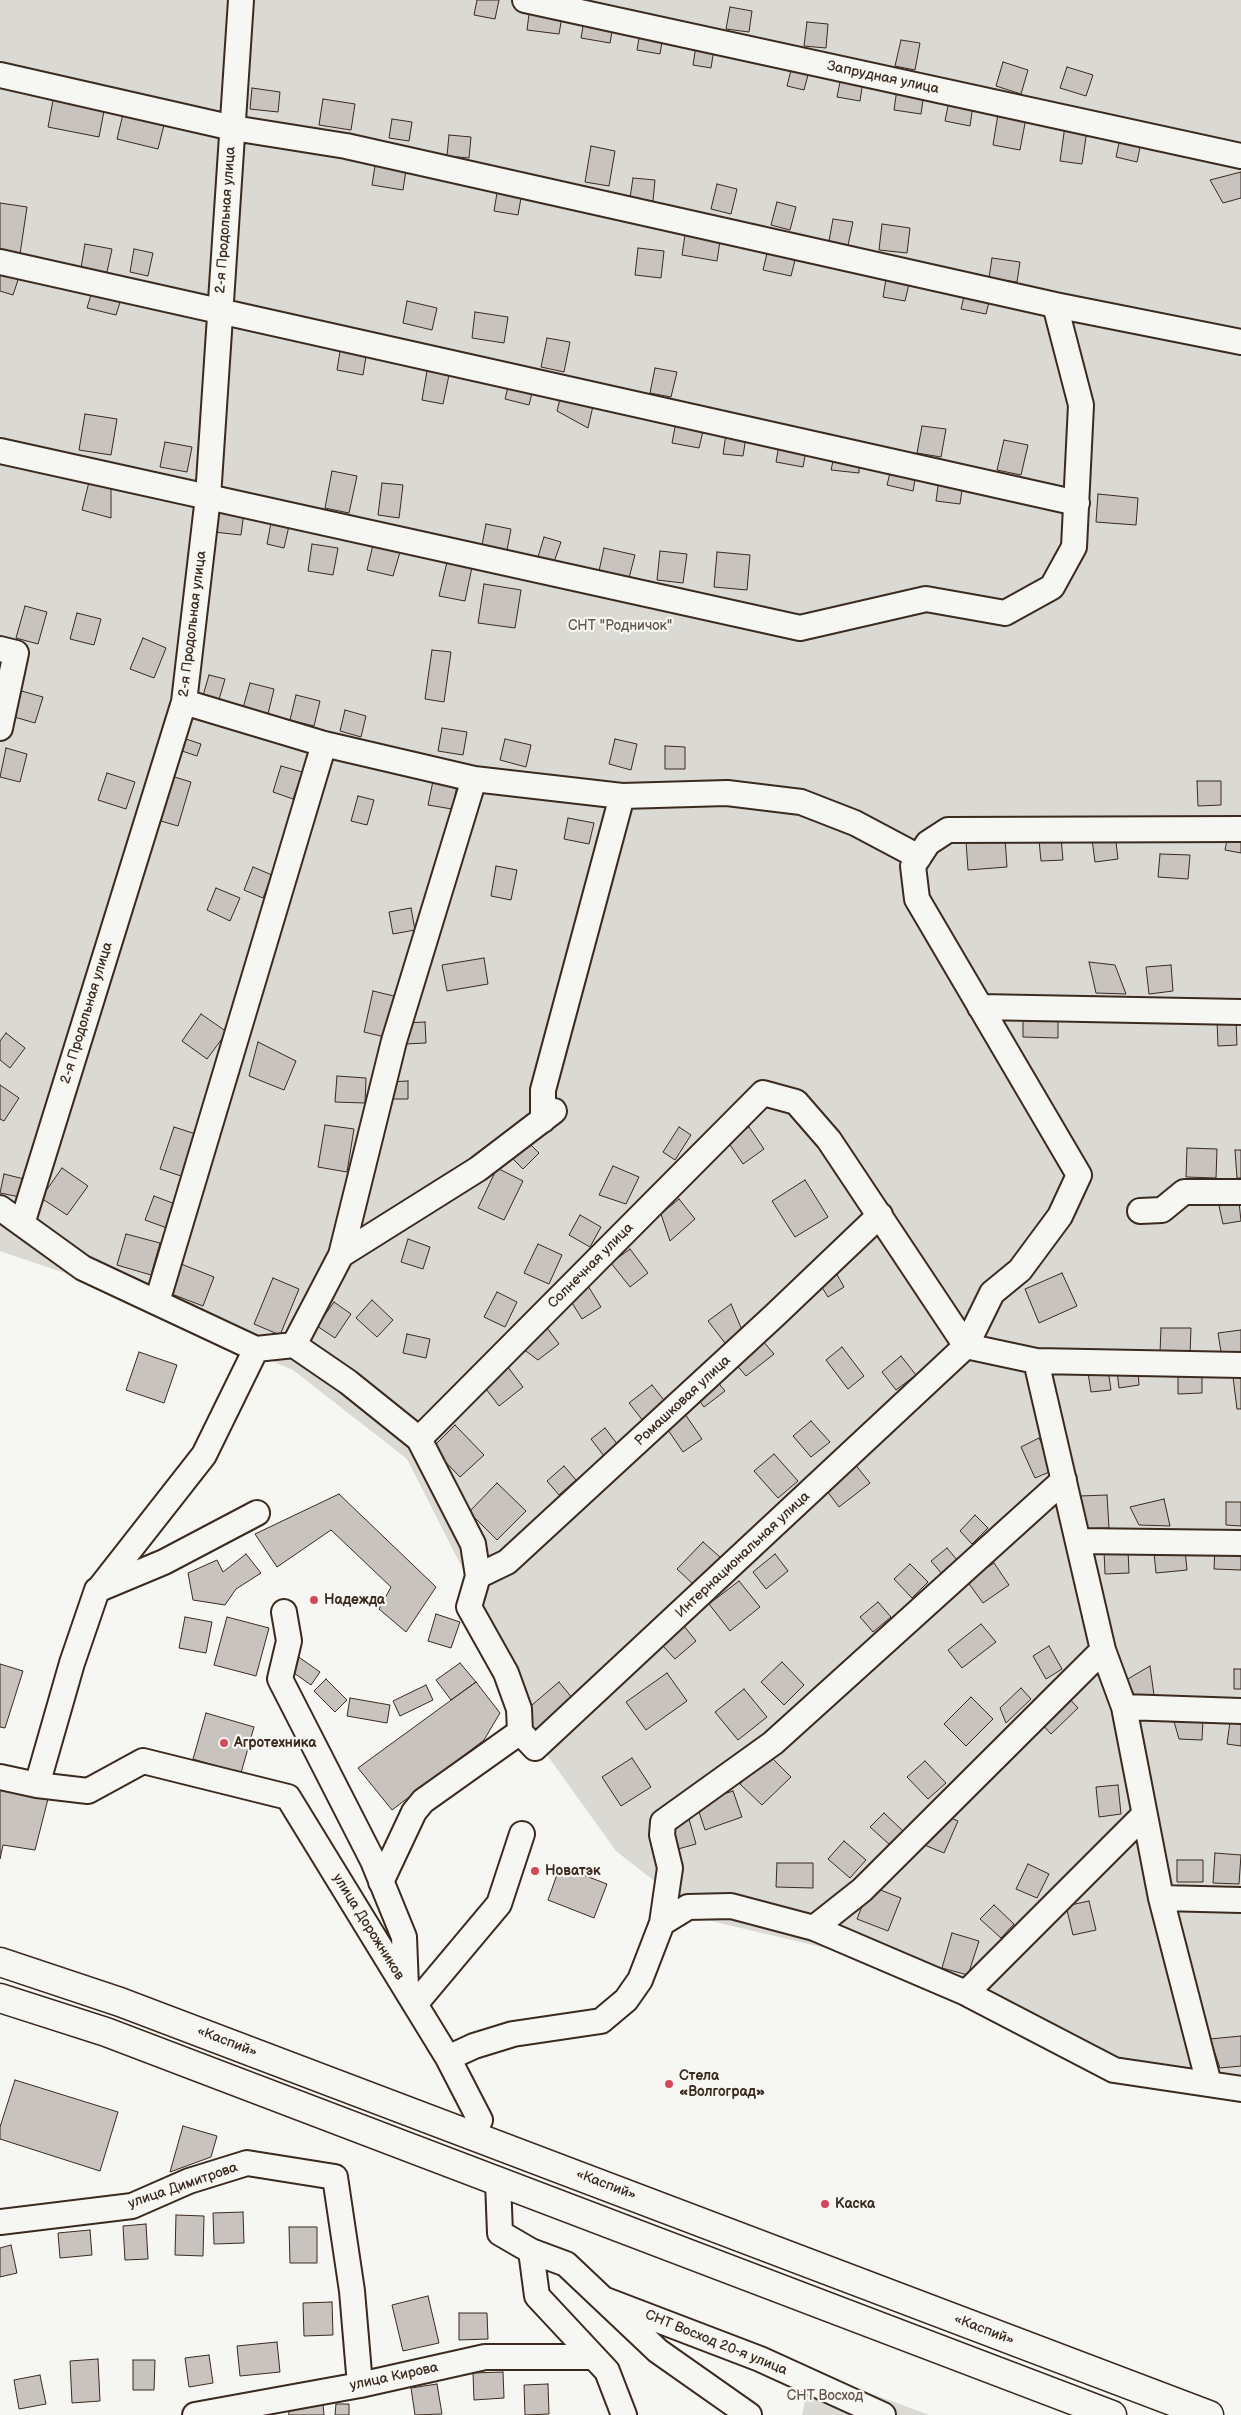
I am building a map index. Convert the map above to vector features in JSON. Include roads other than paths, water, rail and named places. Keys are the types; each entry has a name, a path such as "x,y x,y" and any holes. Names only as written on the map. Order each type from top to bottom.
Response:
{"highway":[{"name":"«Каспий»","path":"0,1962 477,2127 504,2146 1209,2415"},
{"path":"0,1998 106,2032 1112,2415"}],"street":[{"name":"2-я Продольная улица","path":"22,1224 184,702 208,497 241,0"},
{"name":"Запрудная улица","path":"525,0 1241,156"},
{"path":"0,75 233,128 346,146 1055,305 1241,342"},
{"path":"0,262 1077,503"},
{"path":"0,451 800,628 926,599 1004,613 1052,587 1074,547 1081,405 1055,305"},
{"path":"0,648 16,653 0,728"},
{"path":"184,702 324,744 474,779 622,796 727,793 801,802 854,822 919,857"},
{"path":"157,1302 324,744"},
{"path":"294,1346 341,1255 394,1041 474,779"},
{"path":"341,1255 478,1169 549,1116 543,1090 622,796"},
{"path":"966,1346 992,1293 1020,1270 1060,1216 1078,1176 917,899 912,866 928,843 948,830 1241,829"},
{"path":"980,1007 1241,1012"},
{"name":"Солнечная улица","path":"419,1440 763,1093 796,1102 829,1140 880,1215"},
{"path":"1140,1211 1162,1210 1184,1192 1241,1192"},
{"path":"0,1208 83,1268 256,1349 294,1346 348,1382 419,1440 473,1544 478,1576 469,1607 506,1673 519,1708 520,1732 423,1801 414,1812 381,1882"},
{"path":"880,1215 966,1346 1036,1361 1241,1365"},
{"name":"Ромашковая улица","path":"478,1576 507,1562 774,1316 880,1215"},
{"name":"Интернациональная улица","path":"520,1732 535,1748 966,1346"},
{"path":"0,1777 37,1786 72,1663 97,1590 204,1455 256,1349"},
{"path":"1036,1361 1103,1650 1124,1707 1160,1898 1209,2084"},
{"path":"448,2058 474,2046 512,2034 601,2020 626,2000 640,1980 662,1923 670,1868 662,1835 663,1822 773,1743 1064,1480"},
{"path":"97,1590 164,1562 257,1513"},
{"path":"1078,1541 1241,1544"},
{"path":"284,1612 289,1641 280,1679 373,1861 404,1937 411,1995"},
{"path":"814,1928 862,1890 1103,1650"},
{"path":"1124,1707 1241,1711"},
{"name":"улица Дорожников","path":"37,1786 88,1791 143,1761 288,1797 448,2058 477,2127"},
{"path":"966,1993 1144,1814"},
{"path":"411,1995 499,1904 522,1834"},
{"path":"1160,1898 1241,1900"},
{"path":"662,1923 688,1907 731,1906 814,1928 966,1993 1114,2070 1241,2089"},
{"name":"улица Димитрова","path":"0,2222 132,2206 189,2181 247,2163 335,2177 352,2291 360,2385"},
{"path":"498,2182 500,2233 531,2251 566,2264 658,2352 749,2415"},
{"path":"531,2251 537,2296 607,2371 624,2415"},
{"name":"СНТ Восход 20-я улица","path":"603,2299 760,2358 883,2415"},
{"name":"улица Кирова","path":"195,2415 360,2385 485,2357 594,2356"}],"place":[{"name":"Надежда","path":"314,1600"},
{"name":"Агротехника","path":"224,1743"},
{"name":"Новатэк","path":"535,1871"},
{"name":"Стела «Волгоград»","path":"669,2084"},
{"name":"Каска","path":"825,2204"}],"park label":[{"name":"СНТ \"Родничок\"","path":"620,626"},
{"name":"СНТ Восход","path":"825,2396"}]}
